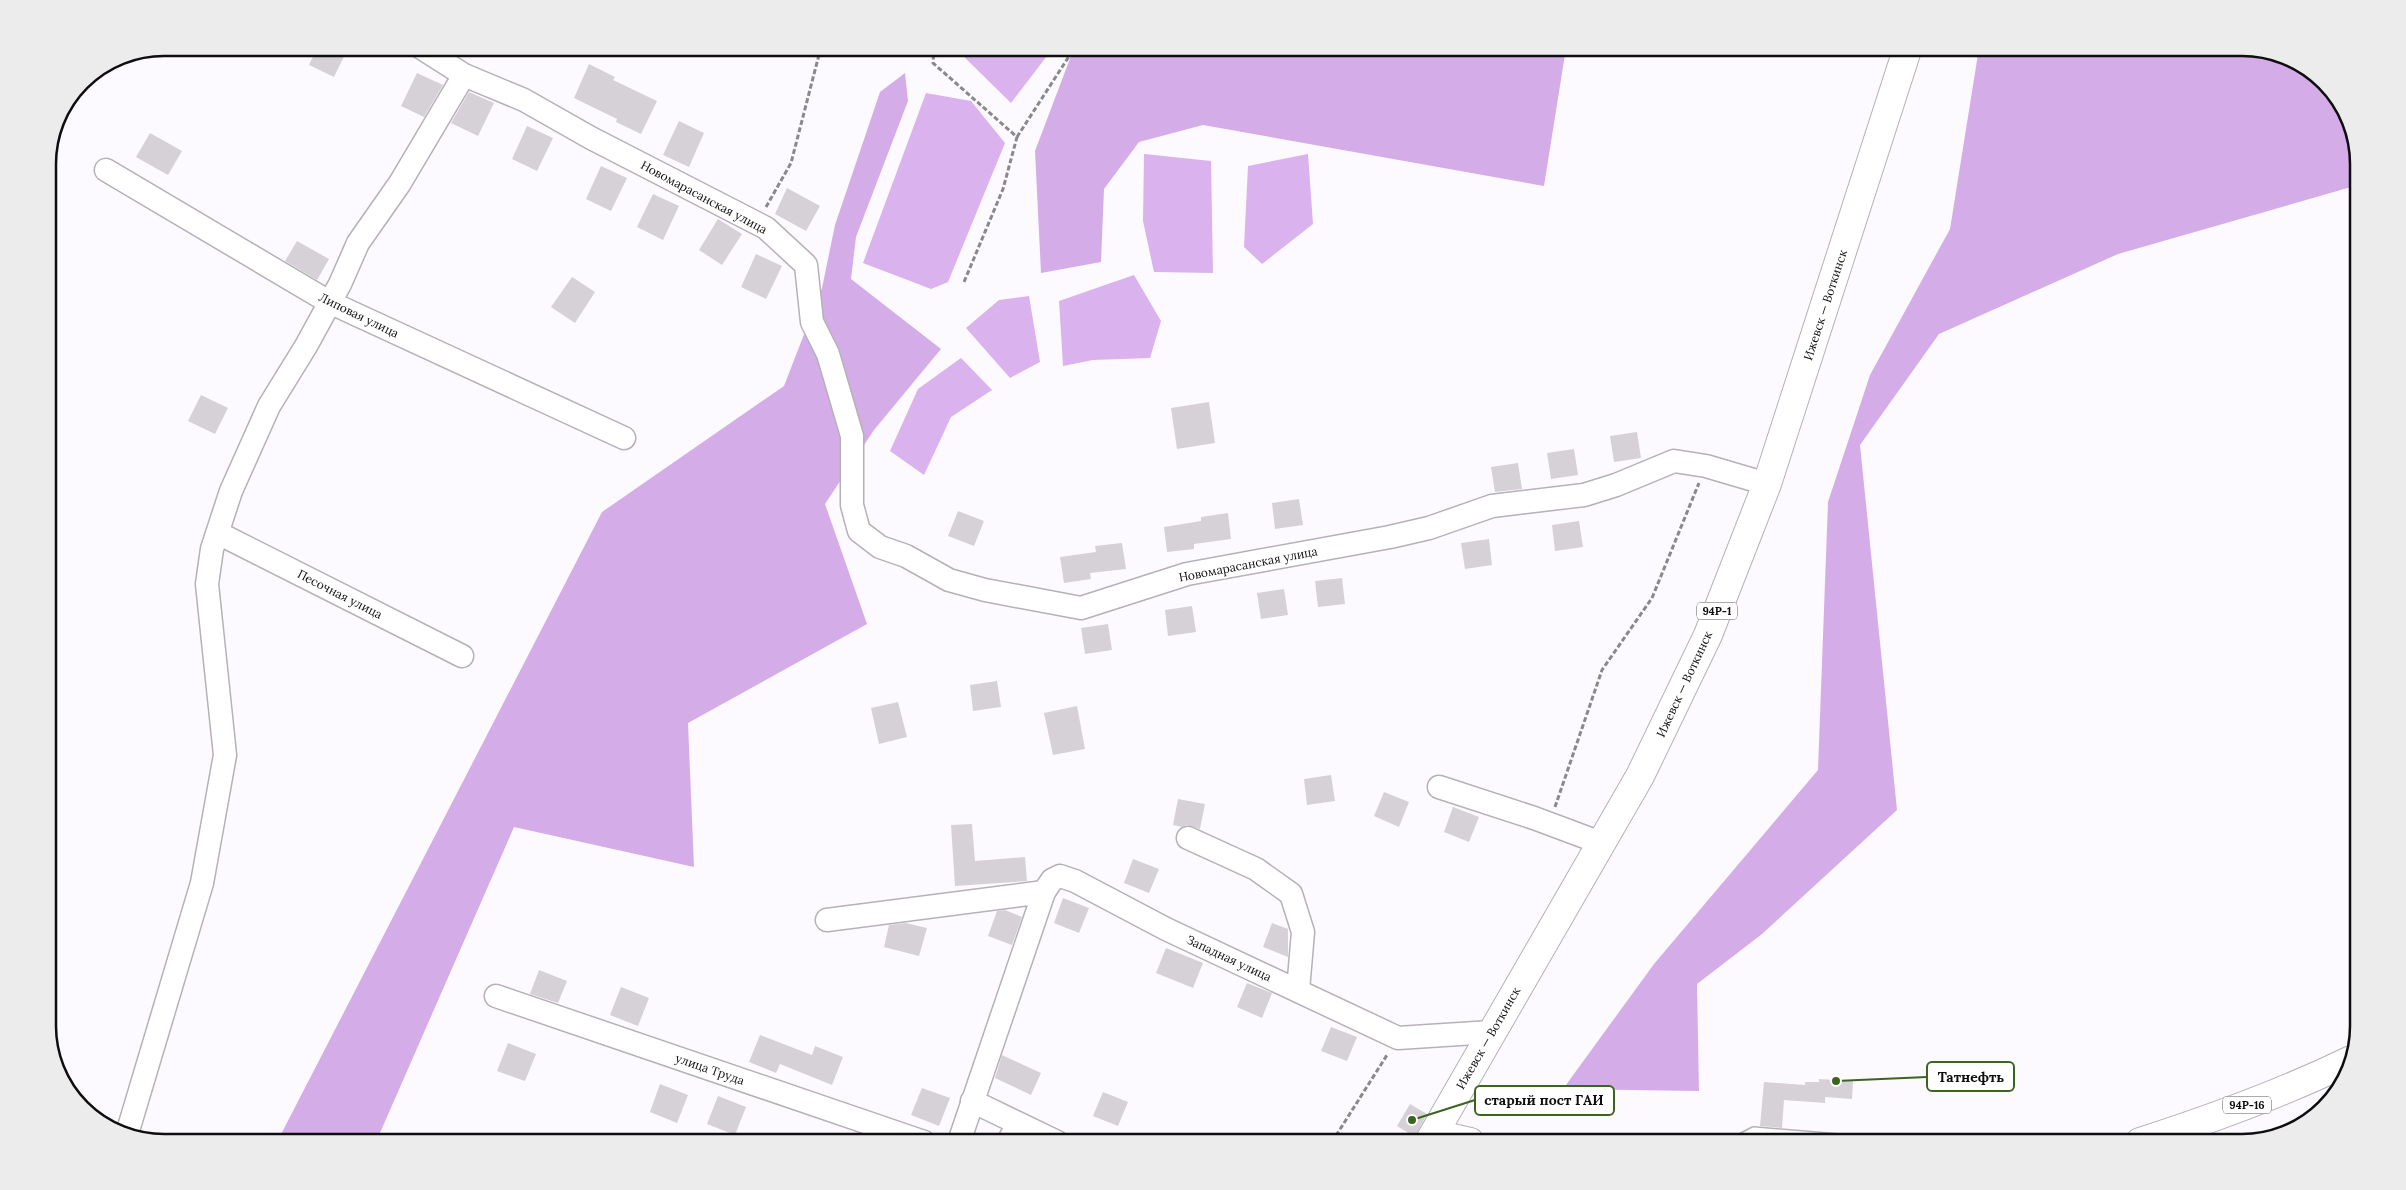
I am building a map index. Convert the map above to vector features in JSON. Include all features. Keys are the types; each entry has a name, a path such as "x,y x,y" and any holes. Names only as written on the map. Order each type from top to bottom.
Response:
{"main road":[{"name":"Ижевск — Воткинск","path":"1433,1134 1640,776 1708,635 1767,484 1905,56"},
{"name":"94Р-16","path":"2165,1134 2202,1122 2305,1082 2343,1063"}],"street":[{"name":"Новомарасанская улица","path":"433,56 464,75 524,100 591,138 766,228 806,265 812,322 828,354 852,436 852,505 859,532 880,547 906,556 949,580 984,590 1081,608 1187,574 1390,537 1430,528 1492,506 1584,494 1616,485 1674,461 1706,466 1767,484"},
{"path":"129,1128 202,883 225,755 207,584 212,549 231,491 269,406 306,346 358,243 400,182 464,75"},
{"name":"Липовая улица","path":"106,170 329,302 624,438"},
{"name":"Песочная улица","path":"218,533 462,656"},
{"path":"1439,787 1550,824 1600,843"},
{"path":"1188,838 1256,869 1292,894 1303,932 1298,990"},
{"name":"Западная улица","path":"1044,892 1052,880 1060,876 1075,881 1166,929 1398,1038"},
{"path":"827,920 1044,892 962,1134"},
{"name":"улица Труда","path":"496,996 901,1134"},
{"path":"1398,1038 1491,1032"},
{"path":"972,1101 1040,1134"}],"lane":[{"path":"1006,1134 1013,1121"},
{"path":"1752,1134 1766,1134"}],"path":[{"path":"757,223 791,163 819,56"},
{"path":"933,56 933,63 1017,137"},
{"path":"964,282 1003,189 1017,137 1070,56"},
{"path":"1550,824 1602,670 1652,598 1706,466"},
{"path":"1337,1134 1398,1038"}],"shaded area":[{"path":"963,56 1047,56 1011,103"},
{"path":"1071,56 1565,56 1544,186 1203,125 1139,142 1104,189 1101,262 1041,273 1035,151"},
{"path":"1978,56 2249,56 2263,58 2290,67 2302,74 2323,93 2339,116 2348,143 2350,187 2118,254 1939,334 1860,445 1897,810 1762,934 1697,984 1699,1091 1563,1089 1654,964 1818,770 1828,502 1870,375 1950,229"},
{"path":"905,73 908,101 856,237 851,279 941,349 874,430 825,504 867,624 688,723 694,867 514,827 380,1134 281,1134 602,512 784,386 822,288 835,225 880,92"},
{"path":"926,93 971,101 1005,143 948,282 931,289 863,263"},
{"path":"1144,154 1211,161 1213,273 1154,272 1143,221"},
{"path":"1308,154 1313,224 1262,264 1244,247 1248,166"},
{"path":"1134,275 1161,321 1150,358 1093,360 1063,366 1059,301"},
{"path":"1029,296 1040,362 1010,378 966,328 999,300"},
{"path":"961,358 992,390 951,417 924,475 890,451 918,389"}],"building":[{"path":"313,56 344,56 334,77 309,65"},
{"path":"589,64 615,77 613,80 657,101 641,134 616,122 617,119 574,98"},
{"path":"417,73 443,85 424,117 401,106"},
{"path":"469,92 494,103 478,136 451,123"},
{"path":"679,121 704,133 689,167 663,155"},
{"path":"527,126 553,138 537,171 512,159"},
{"path":"150,133 182,151 168,175 136,157"},
{"path":"601,166 627,178 611,211 586,199"},
{"path":"787,188 820,206 806,231 775,214"},
{"path":"653,194 679,206 663,240 637,227"},
{"path":"718,219 742,234 722,265 699,250"},
{"path":"297,241 329,259 317,280 285,261"},
{"path":"756,254 782,266 766,299 741,287"},
{"path":"572,277 595,292 575,323 551,307"},
{"path":"201,395 228,408 215,434 188,421"},
{"path":"1209,402 1215,443 1177,449 1171,408"},
{"path":"1637,432 1641,458 1614,462 1610,436"},
{"path":"1574,449 1578,475 1551,479 1547,453"},
{"path":"1518,463 1522,489 1495,492 1491,467"},
{"path":"1299,499 1303,525 1275,529 1272,503"},
{"path":"958,511 984,521 974,546 948,536"},
{"path":"1228,513 1231,539 1194,544 1194,549 1167,552 1164,527 1201,521 1201,517"},
{"path":"1579,521 1583,547 1555,551 1552,525"},
{"path":"1489,539 1492,565 1465,569 1461,543"},
{"path":"1122,543 1126,569 1090,573 1091,579 1064,583 1060,557 1096,552 1095,546"},
{"path":"1342,578 1345,604 1318,607 1315,581"},
{"path":"1284,589 1288,615 1261,619 1257,593"},
{"path":"1192,606 1196,632 1168,636 1165,610"},
{"path":"1108,624 1112,650 1085,654 1081,628"},
{"path":"997,681 1001,707 973,711 970,685"},
{"path":"898,702 907,737 879,744 871,708"},
{"path":"1077,706 1085,749 1053,755 1044,713"},
{"path":"1331,775 1335,801 1307,805 1304,779"},
{"path":"1384,792 1409,802 1399,827 1374,816"},
{"path":"1178,799 1205,804 1200,829 1187,825 1182,827 1173,825"},
{"path":"1453,807 1479,817 1469,842 1444,832"},
{"path":"972,824 975,861 1025,857 1027,881 955,886 951,825"},
{"path":"1133,859 1159,869 1149,893 1124,883"},
{"path":"1063,898 1089,908 1079,933 1054,923"},
{"path":"1005,910 1022,917 1012,945 988,936 997,911"},
{"path":"906,923 927,928 919,956 884,947 889,925"},
{"path":"1272,923 1288,929 1288,957 1263,947"},
{"path":"1166,948 1203,963 1193,988 1156,973"},
{"path":"539,970 567,981 558,1003 530,994"},
{"path":"1247,983 1272,993 1262,1018 1237,1007"},
{"path":"621,987 649,998 638,1026 610,1015"},
{"path":"1331,1027 1357,1037 1347,1061 1321,1051"},
{"path":"760,1035 812,1055 815,1046 843,1057 832,1085 780,1064 776,1073 749,1062"},
{"path":"508,1043 536,1054 525,1081 497,1071"},
{"path":"1002,1055 1041,1073 1031,1095 995,1078"},
{"path":"1819,1079 1853,1081 1852,1099 1825,1097 1825,1103 1784,1100 1782,1128 1760,1126 1764,1082 1805,1085 1805,1082 1819,1082"},
{"path":"660,1084 688,1095 677,1123 650,1112"},
{"path":"922,1088 950,1098 939,1126 911,1115"},
{"path":"1103,1092 1128,1102 1118,1126 1093,1116"},
{"path":"718,1096 746,1107 735,1134 707,1124"},
{"path":"1410,1104 1427,1114 1417,1134 1410,1134 1397,1126"}],"place":[{"name":"Татнефть","path":"1836,1081"},
{"name":"старый пост ГАИ","path":"1412,1120"}]}
